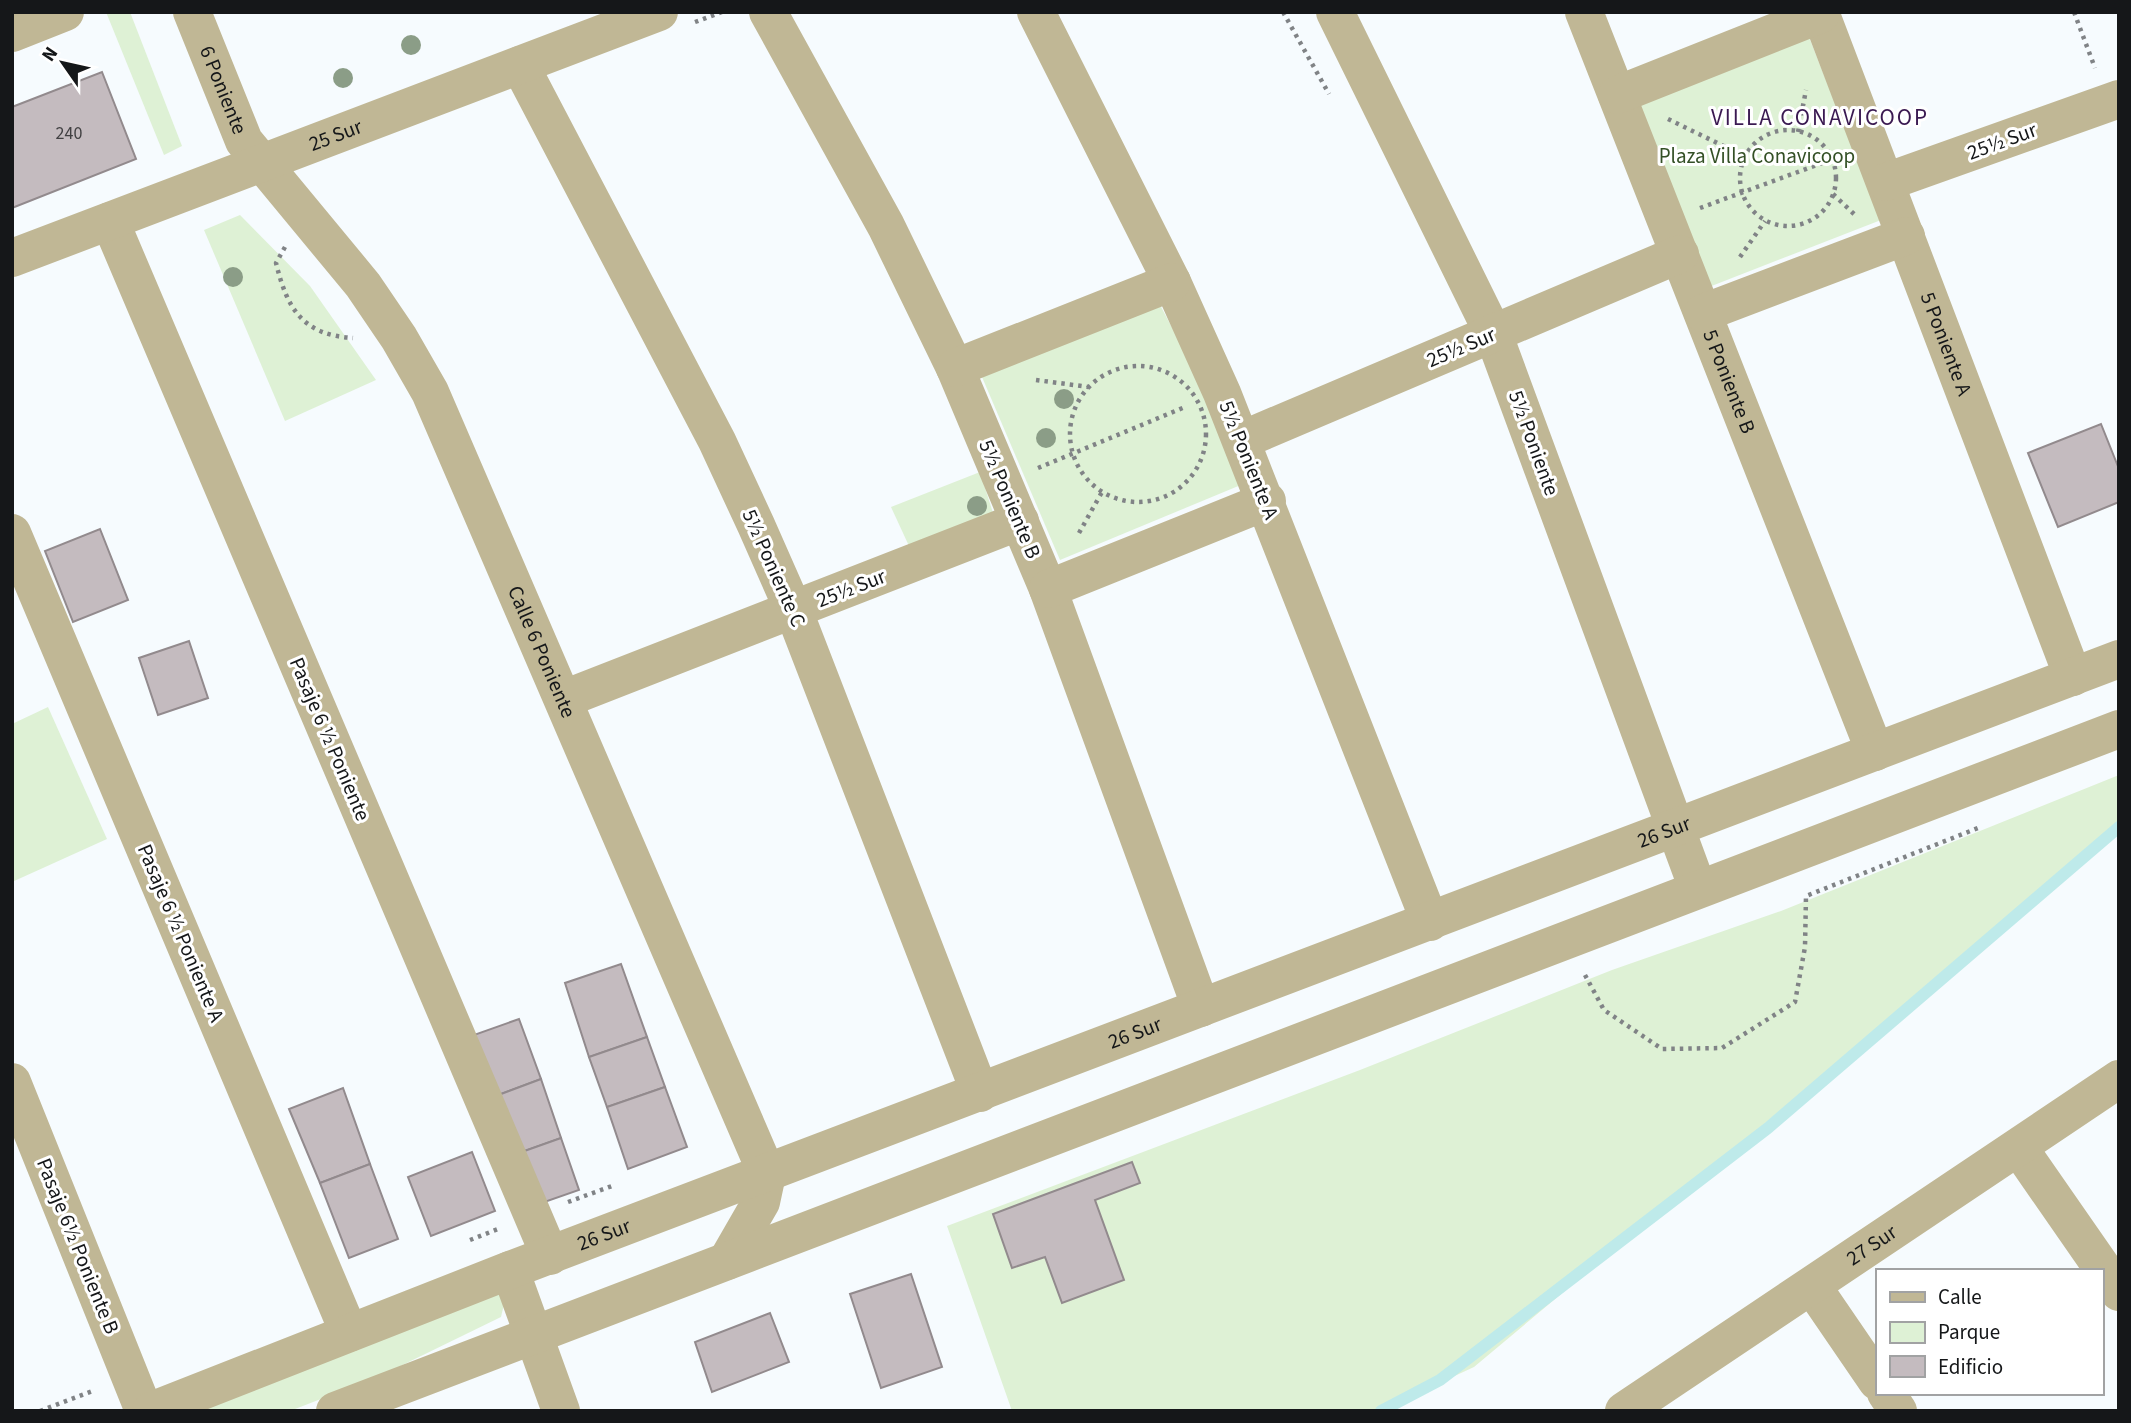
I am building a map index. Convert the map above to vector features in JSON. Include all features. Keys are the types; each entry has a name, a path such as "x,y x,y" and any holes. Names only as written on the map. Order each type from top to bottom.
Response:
{"street":[{"path":"12,33 65,12"},
{"name":"6 Poniente","path":"192,12 244,141 260,164"},
{"name":"5½ Poniente B","path":"768,12 886,226 955,368 1048,589 1202,1009"},
{"name":"5½ Poniente A","path":"1036,12 1172,282 1210,397 1242,440 1430,922"},
{"name":"5½ Poniente","path":"1335,12 1493,333 1698,889"},
{"name":"5 Poniente B","path":"1584,12 1875,752"},
{"path":"1617,95 1821,13"},
{"name":"5 Poniente A","path":"1821,13 2073,677"},
{"name":"25 Sur","path":"12,258 520,65 671,19"},
{"name":"5½ Poniente C","path":"520,65 716,441 793,609 980,1093"},
{"name":"25½ Sur","path":"1886,182 2119,99"},
{"name":"Calle 6 Poniente","path":"260,164 363,285 414,361 435,402 767,1174"},
{"name":"Pasaje 6 ½ Poniente","path":"110,221 550,1256"},
{"path":"1703,313 1906,236"},
{"name":"25½ Sur","path":"1242,440 1493,333 1673,237"},
{"path":"955,368 1172,282"},
{"path":"1048,589 1267,501"},
{"name":"25½ Sur","path":"564,699 1020,521"},
{"name":"Pasaje 6 ½ Poniente A","path":"12,533 349,1333"},
{"name":"26 Sur","path":"150,1411 510,1270 2119,659"},
{"path":"335,1411 2119,729"},
{"name":"27 Sur","path":"1624,1411 2019,1149 2119,1079"},
{"name":"Pasaje 6½ Poniente B","path":"12,1082 137,1394"},
{"path":"2019,1149 2103,1269"},
{"path":"727,1261 761,1202 767,1174"},
{"path":"2103,1269 2119,1292"},
{"path":"510,1270 561,1411"},
{"path":"1812,1286 1876,1380"},
{"path":"1887,1395 1898,1411"}],"path":[{"path":"671,19 722,12"},
{"path":"1617,95 1746,157"},
{"path":"1789,130 1816,139 1832,159 1837,177 1831,202 1823,212 1802,225 1776,225 1765,221 1747,203 1740,177 1746,157 1761,139 1774,132 1789,130"},
{"path":"1673,237 1742,191 1872,147"},
{"path":"293,240 281,251 276,262 288,303 304,321 319,332 334,337 355,338"},
{"path":"1132,366 1159,369 1210,397 1202,455 1186,481 1167,495 1137,502 1108,495 1085,476 1073,455 1070,432 1074,410 1086,390 1110,372 1132,366"},
{"path":"1003,482 1210,397"},
{"path":"1580,967 1604,1010 1661,1049 1722,1048 1795,1002 1805,947 1806,896 1981,827"},
{"path":"458,1246 532,1214 621,1184"},
{"path":"40,1411 137,1394"}],"green space":[{"path":"106,12 130,12 182,146 164,155"},
{"name":"Plaza Villa Conavicoop","path":"1809,37 1881,220 1709,287 1638,99"},
{"path":"240,215 310,286 376,380 285,421 204,230"},
{"path":"1160,305 1211,401 1248,482 1060,560 982,377"},
{"path":"980,472 994,516 909,546 891,507"},
{"path":"48,707 107,839 12,882 12,724"},
{"path":"2119,775 2119,828 1986,944 1788,1104 1474,1367 1379,1411 1012,1411 947,1226 1360,1070 1612,970 1781,911"},
{"path":"489,1292 506,1296 501,1317 380,1376 290,1411 186,1411"}],"building":[{"path":"102,72 136,159 12,208 12,107"},
{"path":"2101,424 2119,469 2119,502 2058,527 2028,453"},
{"path":"100,529 128,600 73,622 45,551"},
{"path":"189,641 208,698 158,715 139,658"},
{"path":"621,964 647,1037 589,1057 565,983"},
{"path":"519,1019 541,1079 493,1097 471,1036"},
{"path":"647,1037 665,1087 607,1107 589,1057"},
{"path":"541,1079 561,1138 516,1154 493,1097"},
{"path":"665,1087 687,1147 628,1169 607,1107"},
{"path":"343,1088 370,1164 320,1183 289,1109"},
{"path":"561,1138 579,1190 533,1206 516,1154"},
{"path":"472,1152 495,1211 431,1236 408,1177"},
{"path":"1132,1162 1140,1183 1095,1200 1124,1280 1062,1303 1045,1257 1012,1268 993,1214"},
{"path":"370,1164 398,1239 349,1258 320,1183"},
{"path":"911,1274 942,1367 881,1388 850,1294"},
{"path":"770,1313 789,1362 712,1392 695,1342"}],"waterway":[{"path":"1381,1411 1440,1380 1768,1128 2119,827"}],"district":[{"name":"VILLA CONAVICOOP","path":"1820,117"}]}
